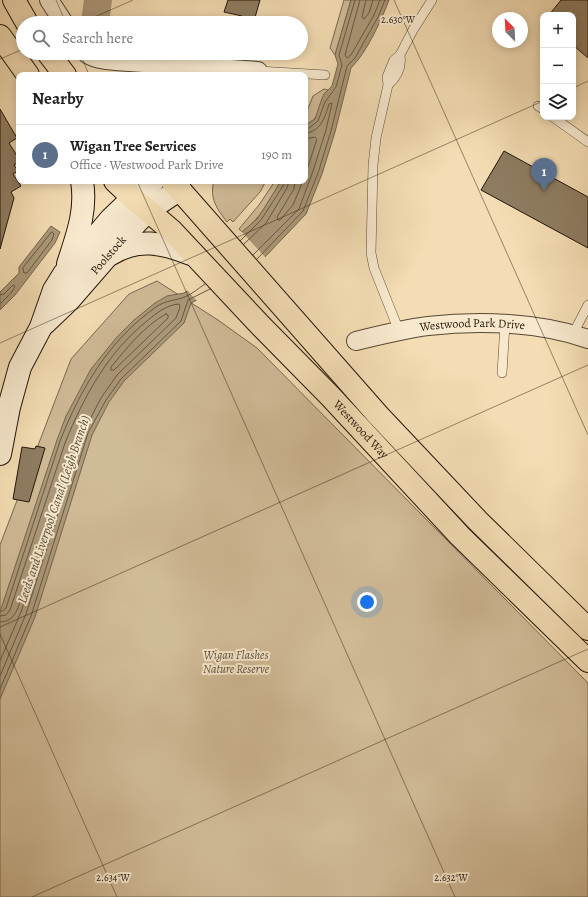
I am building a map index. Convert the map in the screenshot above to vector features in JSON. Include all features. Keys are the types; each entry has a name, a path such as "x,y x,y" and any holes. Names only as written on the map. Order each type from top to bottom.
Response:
{"highway":[{"path":"14,0 23,16"},
{"path":"0,36 16,58"},
{"path":"17,60 26,72"},
{"path":"53,60 63,72"},
{"name":"Westwood Way","path":"118,184 172,232 231,295 330,396 460,536 588,661"},
{"name":"Westwood Way","path":"181,184 217,231 378,415 478,521 588,629"}],"main road":[{"path":"52,60 58,72"},
{"path":"64,274 81,223 84,204 82,184"},
{"path":"141,204 152,205 154,198 153,190 150,184"},
{"name":"Poolstock","path":"0,454 9,407 18,373 29,348 41,327 54,290 64,274 111,219 181,184"},
{"name":"Poolstock","path":"41,327 69,300 104,259 141,204"},
{"path":"104,259 120,249 131,245 148,242 175,248 192,254"}],"street":[{"path":"49,0 59,16"},
{"path":"108,60 245,72"},
{"name":"Westwood Park Drive","path":"356,341 428,326 466,323 538,327 581,336"}],"lane":[{"path":"399,331 374,268 371,253 372,165 376,138 388,85 387,77 394,60 400,55 413,30 432,0"},
{"path":"308,74 325,75"},
{"path":"557,120 588,142"},
{"path":"581,336 588,305"},
{"path":"502,373 505,324"}],"green space":[{"path":"344,0 351,0 335,55 330,48"},
{"path":"324,89 328,90 323,97 317,115 308,123 308,108 313,96"},
{"path":"214,184 264,184 260,192 233,222 230,219 227,222 217,208 213,198"},
{"path":"273,184 279,184 269,202 259,215 242,232 239,229 259,205"},
{"name":"Wigan Flashes Nature Reserve","path":"157,281 218,320 257,348 588,683 588,897 0,897 0,545 71,359 129,294"}],"water":[{"name":"Leeds and Liverpool Canal (Leigh Branch)","path":"351,0 389,0 378,27 363,54 351,68 335,132 322,174 306,214 263,259 227,285 191,303 184,323 124,381 109,402 92,435 35,617 0,699 0,612 66,416 91,369 117,337 134,320 155,303 167,296 184,293 210,276 242,232 258,218 279,184 308,184 308,124 315,119 324,94 332,86 338,64 335,55"},
{"path":"51,226 60,232 55,243 15,295 0,310 0,292 19,273 19,267"}],"pier":[{"path":"241,231 267,259 228,287 198,302 186,289 209,275 210,266"}],"building":[{"path":"228,0 260,0 255,16 242,16 224,12"},
{"path":"561,0 588,0 588,58 576,48 576,12 551,12"},
{"path":"0,109 16,136 16,139 9,143 16,154 16,164 14,165 16,172 13,174 16,178 16,184 20,184 21,186 11,192 14,198 0,249"},
{"path":"504,151 588,197 588,248 481,190"},
{"path":"36,446 45,448 29,502 13,499 22,447 35,449"}],"waterway":[{"path":"96,16 98,0"}],"place":[{"name":"Wigan Tree Services","path":"544,191"}]}
